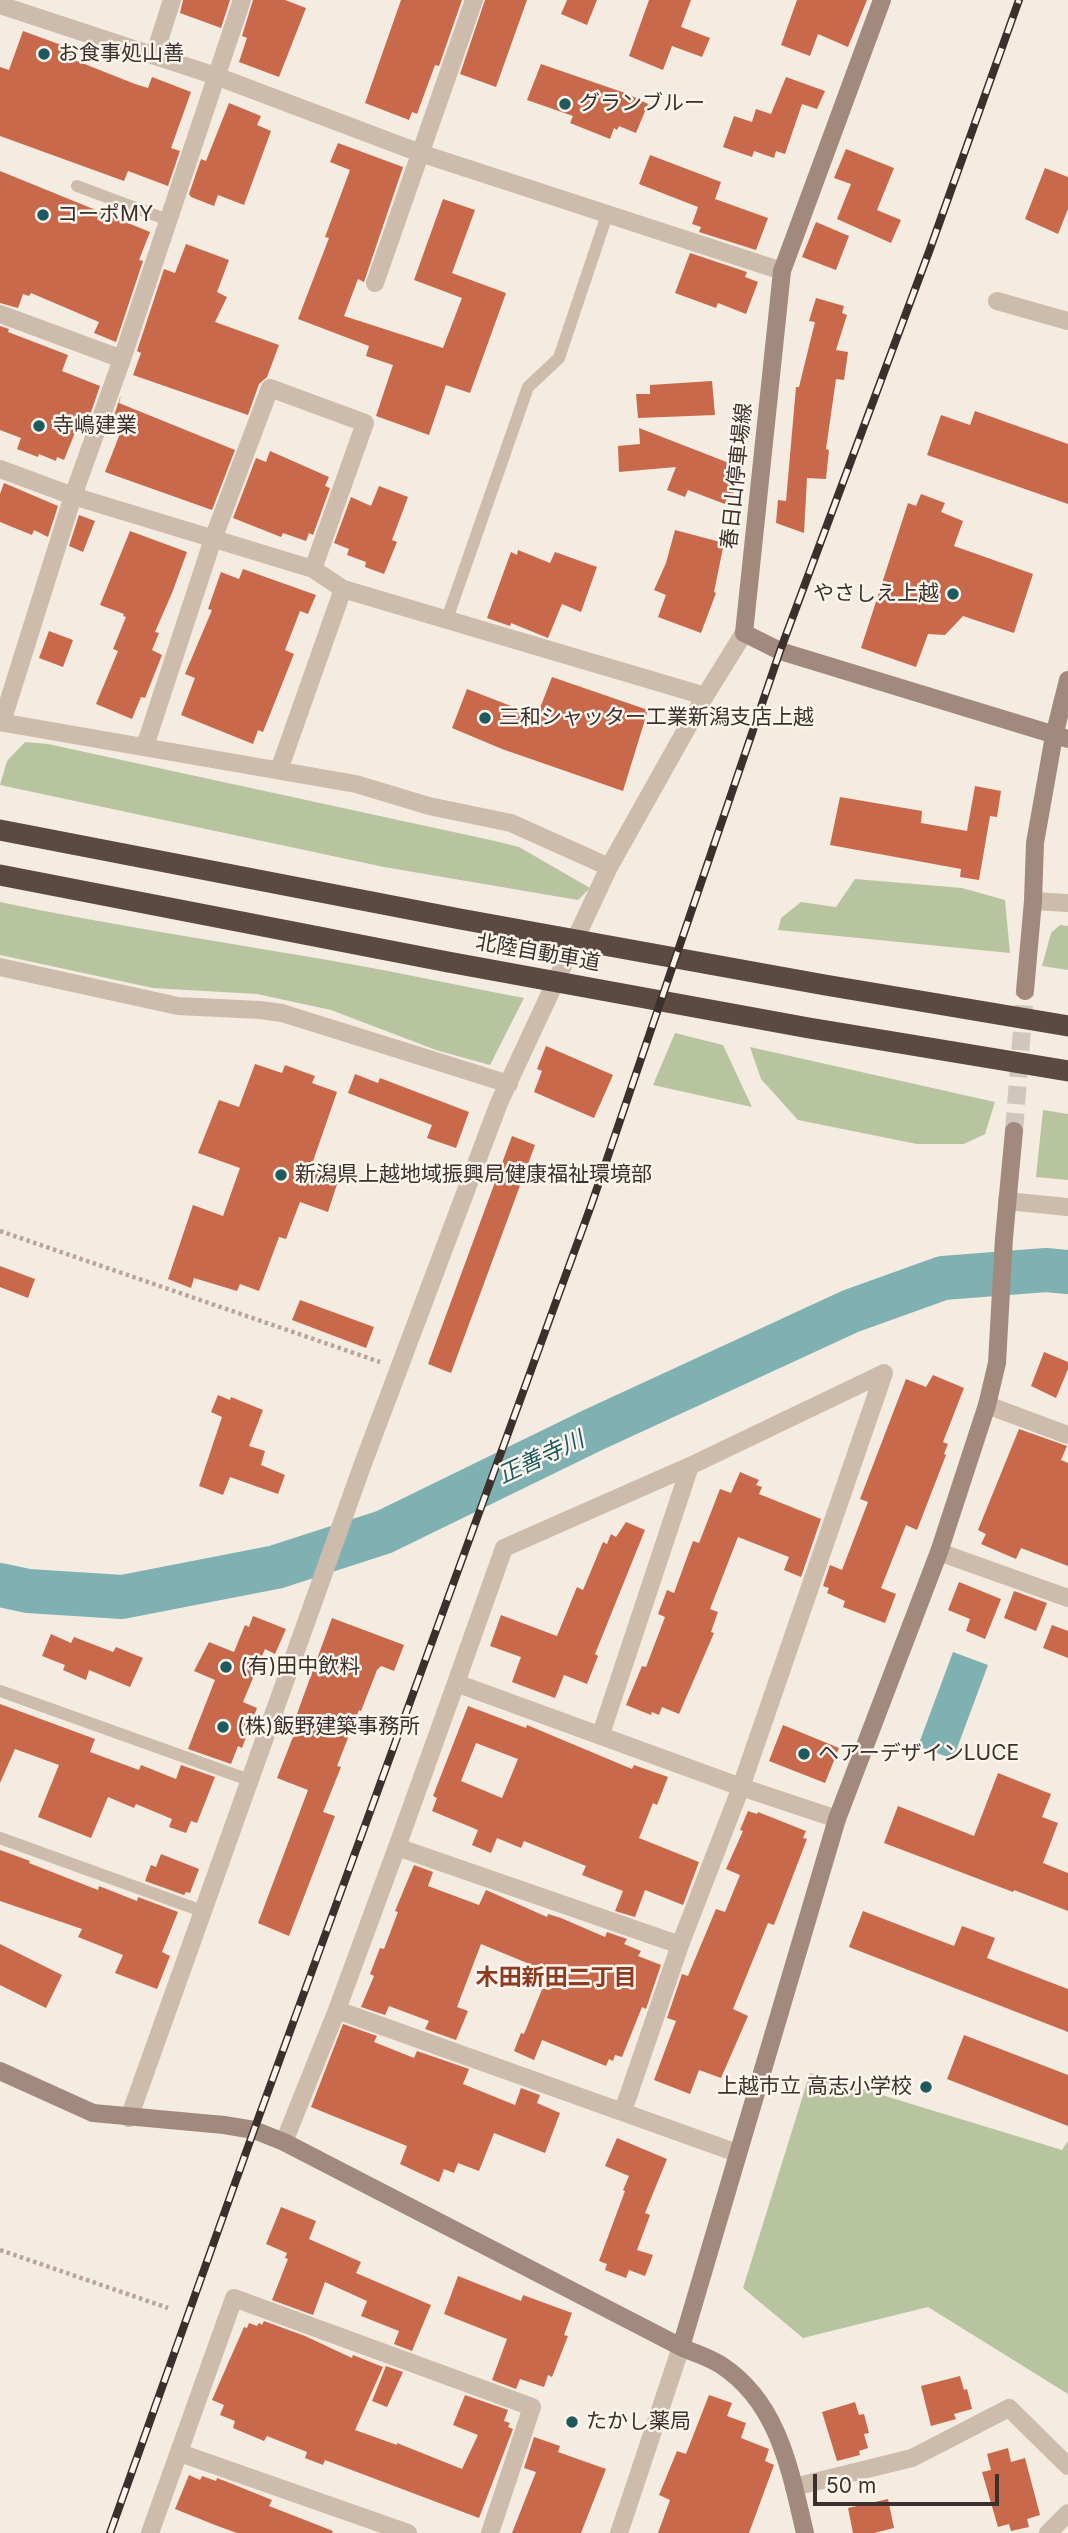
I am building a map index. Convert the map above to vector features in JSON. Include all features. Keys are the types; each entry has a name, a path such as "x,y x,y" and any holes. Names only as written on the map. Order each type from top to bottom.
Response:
{"highway":[{"name":"北陸自動車道","path":"0,830 460,919 1068,1026"},
{"name":"北陸自動車道","path":"0,874 448,962 1068,1072"}],"street":[{"path":"154,56 172,0"},
{"path":"242,0 73,496 1,722 356,784 429,806 511,823 609,867"},
{"path":"375,283 474,0"},
{"name":"春日山停車場線","path":"744,633 782,271 882,0"},
{"path":"0,5 216,76 420,153 782,271"},
{"path":"997,301 1068,321"},
{"path":"0,314 121,359"},
{"path":"145,746 213,538 270,388 365,423 313,569"},
{"path":"0,470 73,496 313,569 343,589 705,696"},
{"path":"279,770 343,589"},
{"path":"129,2118 361,1469 509,1084 609,867 705,696 744,633 780,651 1061,738"},
{"path":"1025,991 1035,843 1061,738 1068,680"},
{"path":"1033,901 1068,903"},
{"path":"0,967 178,1006 282,1013 509,1084"},
{"path":"619,2533 681,2347 837,1819 939,1552 987,1405 997,1363 1004,1238 1014,1131"},
{"path":"1007,1201 1068,1207"},
{"path":"284,2142 337,2010 504,1548 690,1466 884,1373 741,1787 680,1945 623,2111"},
{"path":"987,1405 1068,1435"},
{"path":"601,1734 690,1466"},
{"path":"939,1552 1068,1598"},
{"path":"456,1683 741,1787 837,1819"},
{"path":"397,1847 680,1945"},
{"path":"337,2010 737,2153"},
{"path":"0,2071 93,2113 254,2130 284,2142 681,2347 720,2364 747,2387 765,2409 789,2463 805,2533"},
{"path":"150,2533 234,2298 532,2407 490,2533"},
{"path":"794,2487 912,2458 1009,2408 1068,2466"},
{"path":"180,2452 408,2533"},
{"path":"1048,2533 1068,2513"}],"lane":[{"path":"77,186 168,220"},
{"path":"447,619 528,387 559,358 607,215"},
{"path":"0,1691 249,1780"},
{"path":"0,1838 202,1911"}],"path":[{"path":"0,1231 399,1368"},
{"path":"0,2250 168,2308"}],"green space":[{"path":"25,742 48,744 519,847 590,888 578,900 384,867 0,785 7,761"},
{"path":"855,879 962,888 1005,900 1010,953 778,930 781,918 801,902 836,907"},
{"path":"0,902 524,998 490,1065 436,1050 331,1010 257,994 153,988 0,955"},
{"path":"1060,925 1068,926 1068,970 1042,966 1051,933"},
{"path":"675,1033 723,1045 752,1107 653,1085"},
{"path":"750,1047 995,1102 985,1134 964,1144 917,1144 798,1120 761,1079"},
{"path":"1043,1110 1068,1114 1068,1180 1036,1177"},
{"path":"810,2073 1062,2150 1068,2141 1068,2394 928,2307 803,2338 743,2288"}],"water":[{"path":"953,1652 988,1665 953,1759 918,1746"}],"building":[{"path":"183,0 230,0 221,28 180,13"},
{"path":"253,0 285,0 306,8 279,77 239,62 247,38 242,36"},
{"path":"401,0 462,0 439,66 435,65 417,114 412,112 409,120 365,103"},
{"path":"485,0 527,0 496,87 460,74"},
{"path":"567,0 597,0 587,25 561,14"},
{"path":"649,0 691,0 681,27 710,38 702,57 672,46 663,70 629,56"},
{"path":"797,0 867,0 848,47 818,34 810,56 781,45"},
{"path":"23,31 75,50 72,59 135,84 148,88 152,77 191,92 171,148 180,151 168,186 128,171 124,181 0,136 0,67 9,70"},
{"path":"541,64 628,94 648,104 636,133 619,126 617,130 614,128 610,139 570,123 573,116 527,100"},
{"path":"786,77 825,91 817,109 802,104 785,154 776,151 774,158 754,151 752,157 723,147 734,116 752,122 756,109 771,114"},
{"path":"229,103 261,116 257,125 271,131 244,205 218,195 214,206 189,194 201,159 206,161"},
{"path":"338,143 403,167 364,282 358,279 344,316 443,348 462,298 414,280 443,199 475,210 452,273 506,293 470,393 446,385 429,435 376,416 393,365 366,356 369,346 298,319 329,238 325,237 350,170 330,162"},
{"path":"846,149 894,168 877,210 901,220 891,243 837,219 851,184 834,178"},
{"path":"650,155 721,182 715,199 768,218 756,250 699,232 701,227 692,224 698,207 639,184"},
{"path":"1045,168 1068,177 1068,209 1058,234 1025,219"},
{"path":"0,171 150,232 139,260 143,261 116,342 94,333 99,322 31,293 29,296 23,294 18,308 0,303"},
{"path":"816,222 849,236 836,270 802,257"},
{"path":"186,244 229,260 217,292 227,297 215,322 279,345 267,377 259,384 248,415 133,375 141,353 137,351 164,269 175,273"},
{"path":"690,253 747,272 745,277 758,282 746,314 718,303 716,308 675,293"},
{"path":"816,298 844,306 842,313 847,315 836,350 848,352 844,380 836,379 826,449 829,450 826,479 807,478 804,533 776,523 778,500 786,501 796,387 799,387 815,322 809,321"},
{"path":"0,326 9,329 8,332 68,355 62,371 100,386 89,418 82,415 64,460 57,457 56,461 39,454 38,457 17,449 21,438 0,430"},
{"path":"712,381 715,415 638,418 636,394 650,394 650,385"},
{"path":"121,395 119,403 235,450 212,510 105,472 121,431 110,427"},
{"path":"975,411 1068,444 1068,504 927,455 941,415 970,425"},
{"path":"639,428 742,468 733,495 729,494 725,504 688,490 685,497 667,490 676,467 619,472 618,446 640,444"},
{"path":"270,451 329,477 325,486 330,488 313,535 309,533 306,541 283,533 281,537 233,518 256,458 266,462"},
{"path":"4,483 58,506 48,537 34,530 32,535 0,522 0,494"},
{"path":"379,486 408,497 392,540 397,542 384,574 365,567 366,562 347,555 349,549 334,543 351,497 371,506"},
{"name":"やさしえ上越","path":"921,494 945,503 941,512 963,521 954,546 1033,574 1014,633 963,616 945,635 928,634 916,667 861,648 908,503 916,506"},
{"path":"79,515 95,521 83,552 69,546"},
{"path":"675,530 724,543 714,592 716,593 701,633 658,617 666,595 654,590 666,563"},
{"path":"130,531 187,552 155,632 159,633 152,650 162,655 145,698 141,697 132,719 96,704 118,651 113,649 126,617 100,605"},
{"path":"518,550 550,563 555,552 597,567 581,612 562,604 548,638 511,623 510,626 487,618 511,552 517,555"},
{"path":"243,569 316,595 308,614 300,611 285,650 294,654 263,732 258,730 253,744 181,715 195,678 185,674 212,610 208,609 221,572 239,579"},
{"path":"49,631 73,640 63,667 39,658"},
{"path":"552,677 648,710 623,791 502,749 452,728 467,689 537,716"},
{"path":"975,786 1001,791 997,817 990,816 979,880 960,877 961,869 830,845 840,797 922,811 921,823 967,831"},
{"path":"546,1046 613,1075 594,1118 534,1092 542,1071 537,1069"},
{"name":"新潟県上越地域振興局健康福祉環境部","path":"255,1064 282,1073 285,1065 315,1076 312,1083 337,1092 310,1170 338,1181 328,1212 300,1202 286,1239 279,1237 259,1291 240,1284 237,1291 194,1278 191,1288 168,1279 193,1205 223,1216 240,1168 198,1153 219,1100 239,1107"},
{"path":"355,1074 378,1083 380,1078 469,1112 456,1148 427,1138 432,1125 348,1093"},
{"path":"512,1136 535,1145 451,1373 428,1364"},
{"path":"0,1266 35,1279 28,1298 0,1287"},
{"path":"300,1300 374,1327 366,1348 292,1320"},
{"path":"1044,1352 1068,1362 1068,1369 1056,1398 1031,1386"},
{"path":"933,1375 964,1388 943,1442 948,1444 944,1454 946,1455 917,1530 906,1525 881,1588 896,1594 885,1623 843,1607 845,1601 827,1593 829,1588 823,1586 830,1565 842,1570 868,1502 860,1499 906,1379 926,1387"},
{"path":"218,1395 230,1400 231,1397 263,1410 249,1446 265,1451 261,1465 285,1475 278,1494 230,1477 223,1495 199,1486 222,1417 211,1412"},
{"path":"1019,1429 1067,1446 1061,1460 1068,1463 1068,1566 1021,1548 1016,1559 981,1544 986,1534 978,1530"},
{"path":"740,1472 759,1480 756,1485 762,1487 759,1494 821,1519 801,1577 784,1570 789,1557 738,1537 710,1609 718,1612 711,1632 714,1633 679,1714 662,1707 659,1715 652,1712 651,1715 626,1705 642,1666 646,1667 665,1617 658,1614 667,1590 674,1593 693,1541 699,1543 720,1489 731,1493"},
{"path":"626,1522 645,1530 595,1654 598,1656 587,1684 564,1675 555,1698 512,1682 521,1657 490,1646 501,1615 557,1636 577,1587 583,1590 603,1542 607,1544 611,1534 616,1537"},
{"path":"959,1582 1001,1599 985,1639 966,1631 970,1619 948,1610"},
{"path":"1014,1591 1047,1603 1036,1631 1004,1618"},
{"path":"253,1616 286,1629 275,1654 265,1649 243,1702 257,1708 242,1748 238,1746 231,1764 188,1749 215,1680 194,1671 209,1642 234,1652 245,1625 249,1627"},
{"path":"332,1618 404,1645 394,1671 381,1666 377,1670 361,1711 359,1710 337,1766 341,1767 323,1812 335,1816 289,1936 258,1923 308,1790 277,1778 298,1724 294,1722"},
{"path":"1052,1625 1068,1631 1068,1658 1043,1648"},
{"path":"51,1634 71,1643 74,1637 113,1652 116,1647 143,1658 130,1687 89,1670 86,1680 63,1670 65,1665 42,1656"},
{"path":"0,1704 95,1739 90,1752 139,1770 141,1765 176,1779 181,1765 215,1777 197,1823 191,1821 186,1833 169,1827 172,1819 136,1804 134,1808 108,1797 91,1838 38,1817 59,1765 15,1749 0,1783"},
{"path":"468,1706 526,1728 527,1725 632,1769 634,1765 668,1777 657,1805 653,1803 639,1838 699,1862 683,1905 645,1890 635,1917 615,1911 623,1891 582,1875 586,1866 524,1841 521,1848 497,1838 491,1853 472,1845 478,1830 432,1811 437,1798 433,1796","holes":["476,1743 518,1759 502,1798 461,1781"]},
{"name":"ヘアーデザインLUCE","path":"783,1725 839,1748 825,1783 769,1761"},
{"path":"998,1773 1051,1794 1042,1817 1058,1823 1043,1863 1068,1873 1068,1911 884,1843 898,1806 974,1836"},
{"path":"748,1811 758,1812 806,1831 803,1838 807,1839 774,1925 768,1923 733,2009 748,2016 721,2078 699,2070 690,2094 654,2080 676,2021 667,2018 682,1974 688,1976 716,1909 725,1912 740,1875 726,1869 743,1831 740,1830"},
{"path":"0,1850 98,1890 99,1886 137,1901 138,1897 178,1912 162,1952 170,1956 157,1989 115,1973 123,1955 78,1937 82,1929 0,1901"},
{"path":"161,1854 199,1869 190,1893 186,1892 184,1895 145,1881 151,1865 156,1867"},
{"path":"414,1865 433,1872 428,1886 479,1905 486,1890 547,1917 548,1914 561,1918 605,1937 607,1932 627,1939 624,1944 641,1951 638,1956 661,1965 646,2009 642,2007 622,2057 615,2055 613,2061 609,2059 606,2066 542,2040 534,2060 514,2051 521,2033 524,2034 549,1972 481,1944 457,2007 468,2011 456,2040 425,2029 429,2021 389,2006 385,2015 361,2007 374,1976 370,1974 380,1948 384,1949 398,1912 395,1911"},
{"path":"863,1911 954,1946 962,1926 995,1938 987,1958 1068,1989 1068,2032 849,1947"},
{"path":"0,1944 62,1975 46,2008 0,1985"},
{"path":"343,2024 377,2036 374,2042 414,2058 417,2051 469,2069 463,2084 515,2105 521,2088 540,2095 537,2103 560,2113 545,2153 494,2133 479,2171 458,2163 454,2173 444,2169 439,2182 400,2164 407,2146 311,2107"},
{"path":"964,2035 1068,2075 1068,2126 947,2079"},
{"path":"617,2138 667,2159 645,2213 650,2215 637,2250 653,2255 645,2276 629,2270 626,2278 605,2270 607,2264 599,2261 629,2176 605,2166"},
{"path":"281,2207 316,2221 309,2239 361,2262 356,2273 431,2305 412,2351 394,2344 399,2331 361,2316 367,2301 325,2282 313,2315 272,2300 288,2259 285,2258 287,2253 266,2244"},
{"path":"458,2276 521,2301 523,2295 572,2313 564,2335 568,2336 552,2377 548,2375 544,2387 520,2379 516,2389 492,2380 507,2339 444,2314"},
{"path":"264,2321 352,2358 353,2355 383,2367 355,2430 397,2443 462,2469 478,2435 453,2425 465,2395 508,2410 504,2421 510,2423 508,2427 513,2429 479,2518 325,2460 323,2465 305,2458 307,2452 267,2436 264,2441 233,2428 235,2421 220,2415 224,2405 212,2400 244,2327 247,2328 249,2323 262,2325"},
{"path":"386,2366 403,2372 387,2407 372,2401"},
{"path":"960,2376 964,2390 967,2389 972,2409 954,2414 956,2419 931,2426 921,2386"},
{"path":"709,2395 732,2403 727,2416 746,2423 741,2438 769,2449 765,2461 774,2465 749,2533 658,2533 670,2500 659,2495 677,2451 686,2454"},
{"path":"855,2402 859,2415 864,2414 869,2433 864,2434 868,2448 859,2451 860,2455 837,2461 822,2412"},
{"path":"534,2437 560,2446 558,2452 606,2469 581,2533 512,2533 536,2472 524,2468"},
{"path":"1008,2448 1011,2462 1025,2458 1040,2515 1027,2519 1029,2527 1011,2531 1009,2524 998,2527 982,2472 991,2470 987,2454"},
{"path":"189,2475 200,2480 202,2476 230,2483 272,2500 269,2506 333,2531 237,2533 215,2525 175,2509"},
{"path":"888,2499 894,2528 874,2533 853,2533 848,2508"}],"waterway":[{"name":"正善寺川","path":"0,1585 28,1591 122,1597 276,1567 384,1532 593,1430 851,1311 943,1278 1046,1270 1068,1272"}],"tunnel":[{"path":"1014,1131 1025,991"}],"railway":[{"path":"110,2533 592,1203 780,651 930,249 1019,0"}],"place":[{"name":"お食事処山善","path":"44,54"},
{"name":"グランブルー","path":"565,104"},
{"name":"コーポMY","path":"43,215"},
{"name":"寺嶋建業","path":"39,426"},
{"name":"やさしえ上越","path":"953,594"},
{"name":"三和シャッター工業新潟支店上越","path":"485,718"},
{"name":"新潟県上越地域振興局健康福祉環境部","path":"281,1175"},
{"name":"(有)田中飲料","path":"226,1667"},
{"name":"(株)飯野建築事務所","path":"223,1727"},
{"name":"ヘアーデザインLUCE","path":"804,1754"},
{"name":"上越市立 高志小学校","path":"926,2087"},
{"name":"たかし薬局","path":"572,2422"}],"district":[{"name":"木田新田二丁目","path":"556,1978"}]}
